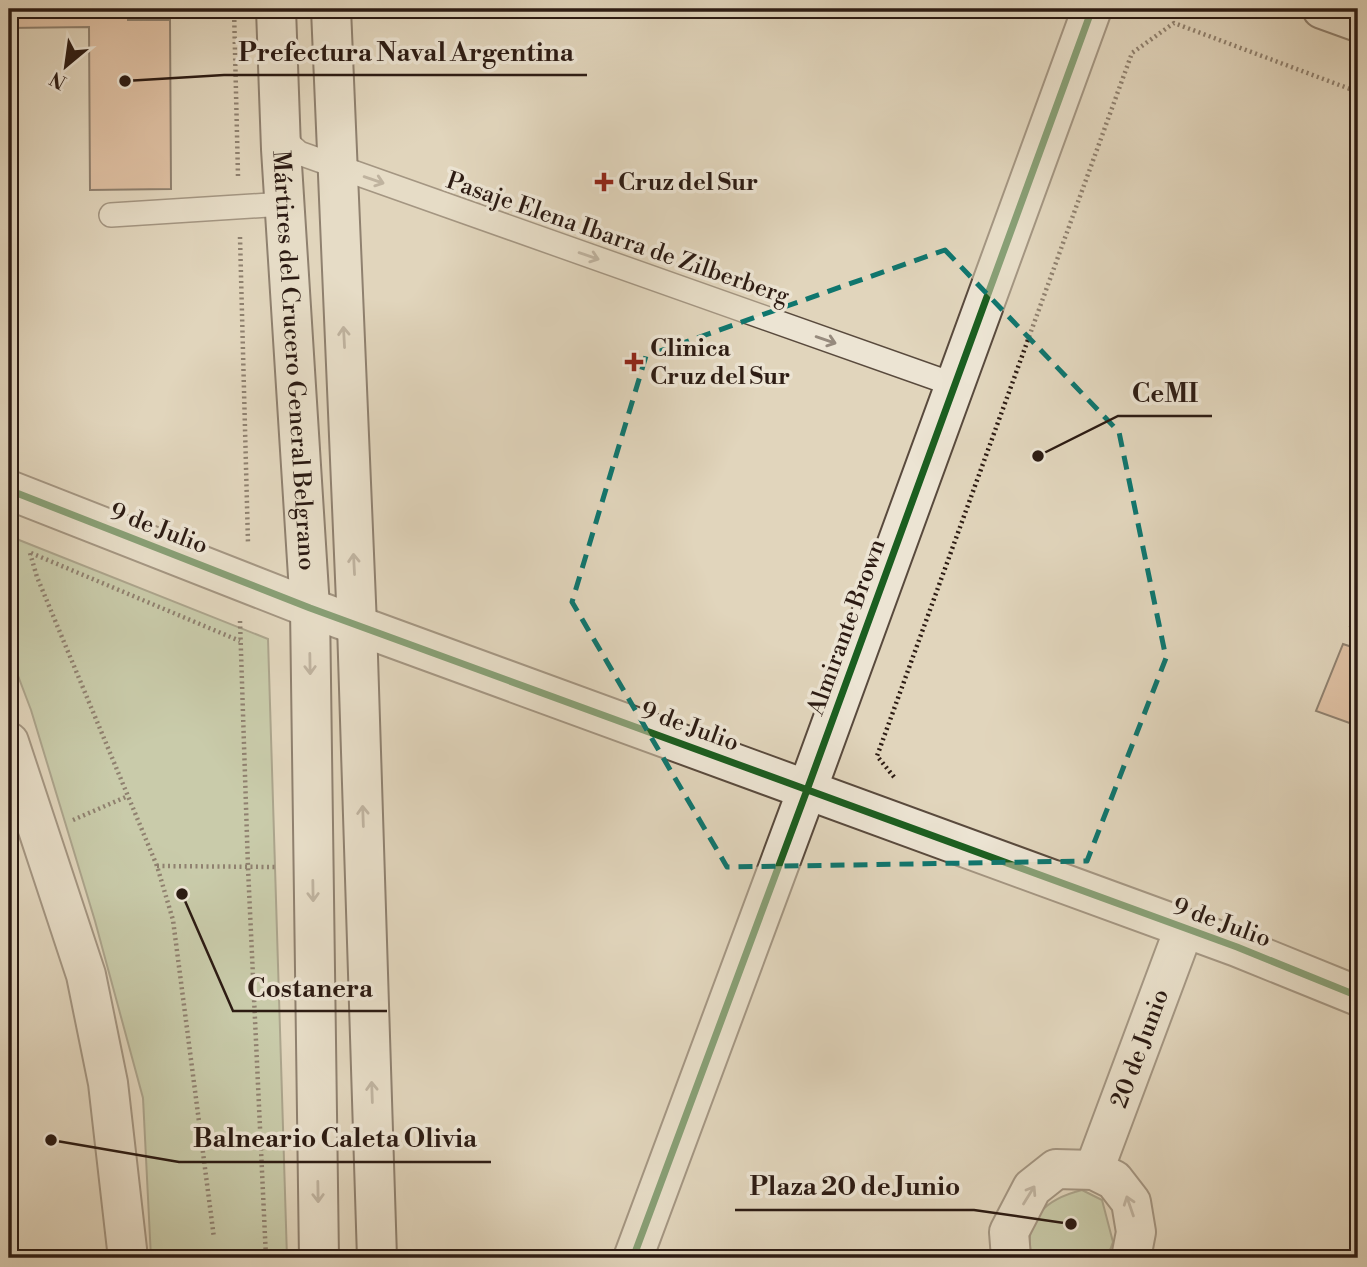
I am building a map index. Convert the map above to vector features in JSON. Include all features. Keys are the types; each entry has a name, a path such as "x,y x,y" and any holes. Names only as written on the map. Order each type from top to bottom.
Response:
{"street":[{"name":"Mártires del Crucero General Belgrano","path":"276,9 284,204 310,608 319,1258"},
{"name":"Mártires del Crucero General Belgrano","path":"331,9 377,1258"},
{"name":"Almirante Brown","path":"633,1258 1092,9"},
{"path":"1322,9 1358,22"},
{"path":"298,421 318,471 321,590 331,605 352,623"},
{"name":"9 de Julio","path":"9,490 310,608 1237,947 1358,996"},
{"path":"9,742 86,975 108,1083 128,1258"},
{"name":"20 de Junio","path":"1094,1170 1184,929"},
{"path":"1011,1258 1009,1232 1032,1188 1056,1169 1094,1170 1114,1180 1131,1202 1136,1232 1131,1258"}],"lane":[{"name":"Pasaje Elena Ibarra de Zilberberg","path":"280,122 290,145 299,153 955,385"},
{"path":"111,215 284,204"}],"path":[{"path":"234,9 248,541 240,581 240,641 266,1258"},
{"path":"905,781 892,776 877,756 1132,53 1174,23 1358,92"},
{"path":"214,1238 173,920 157,866 37,577 30,553 240,641"},
{"path":"40,835 128,796"},
{"path":"157,866 275,867 313,872"}],"highlighted area":[{"path":"945,250 1119,432 1166,658 1087,861 727,867 572,602 646,356"}],"green space":[{"path":"9,536 268,639 287,1258 151,1258 143,1098 95,921 31,710 9,652"},
{"path":"1082,1190 1102,1200 1113,1242 1107,1258 1032,1258 1031,1232 1040,1213 1058,1199"}],"building":[{"path":"9,9 128,9 128,20 170,20 171,189 90,190 89,27 9,28"},
{"path":"1358,605 1358,628 1350,626"},
{"path":"1343,644 1358,649 1358,726 1316,711"}],"cycle path":[{"path":"633,1258 1092,9"},
{"path":"9,490 310,608 1237,947 1358,996"}],"place":[{"name":"Prefectura Naval Argentina","path":"125,81"},
{"name":"Cruz del Sur","path":"604,182"},
{"name":"Clinica Cruz del Sur","path":"634,362"},
{"name":"CeMI","path":"1038,456"},
{"name":"Costanera","path":"182,894"},
{"name":"Balneario Caleta Olivia","path":"51,1140"},
{"name":"Plaza 20 de Junio","path":"1071,1224"}]}
